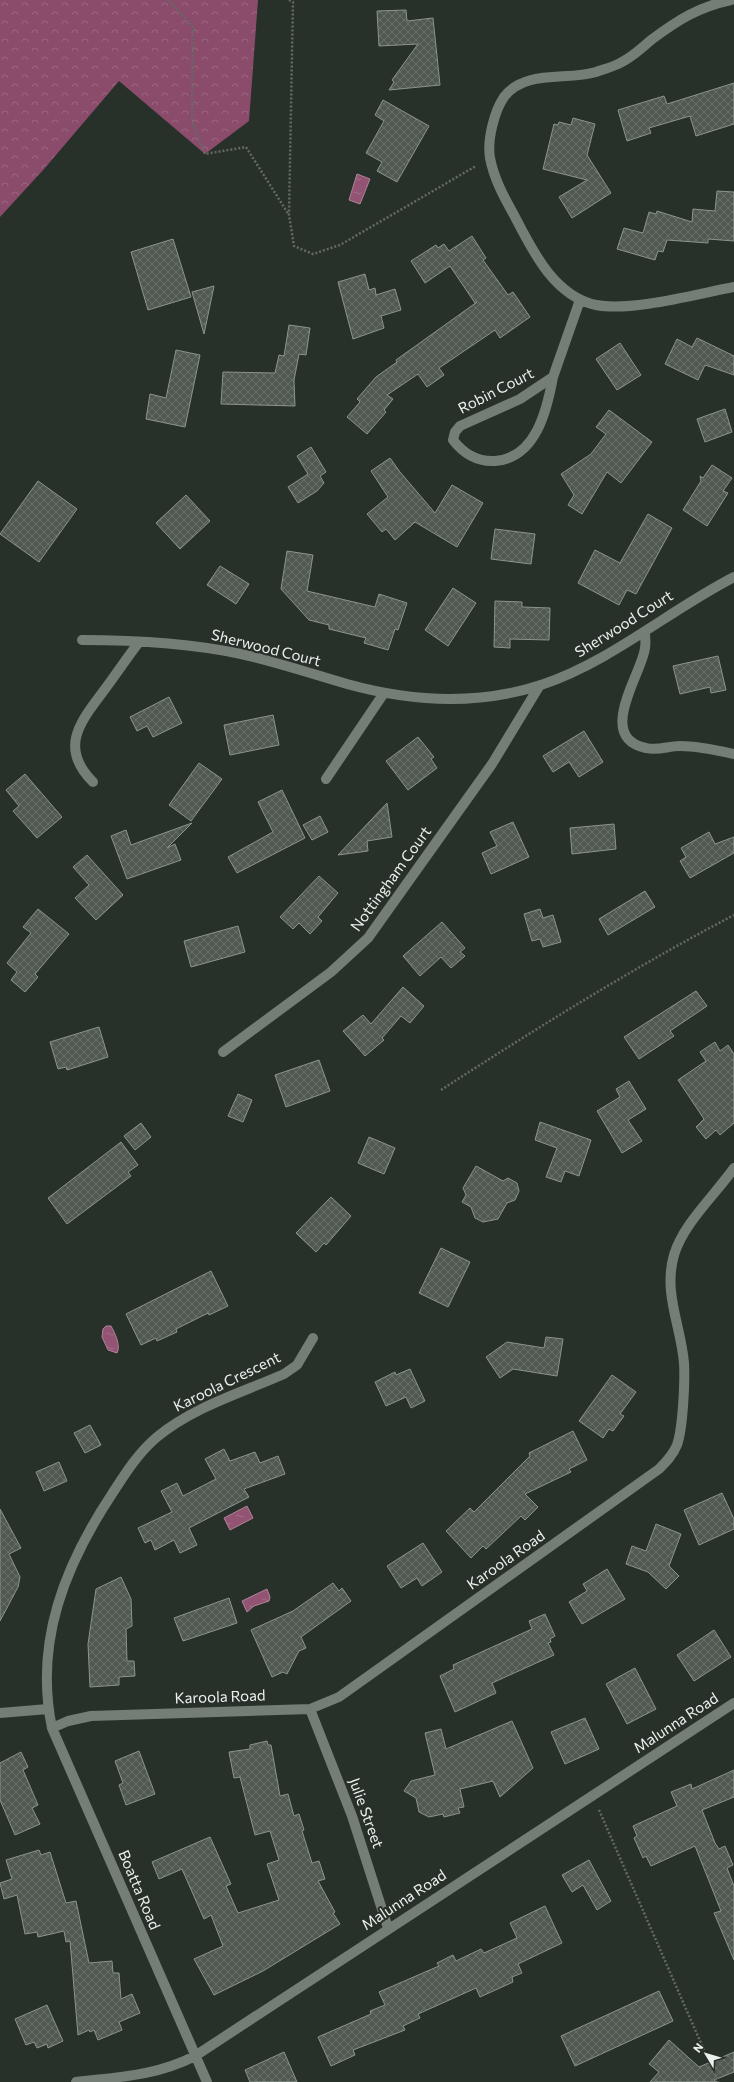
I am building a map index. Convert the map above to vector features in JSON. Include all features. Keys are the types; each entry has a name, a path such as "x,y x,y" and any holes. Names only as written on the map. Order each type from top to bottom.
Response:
{"street":[{"path":"731,0 710,5 690,13 672,24 621,63 592,73 540,78 520,84 505,97 489,132 490,157 497,182 530,247 542,265 556,280 580,300 596,305 613,307 637,305 734,287"},
{"name":"Robin Court","path":"554,377 520,399 460,426 455,432 453,440 461,450 467,454 488,462 501,461 517,455 529,444 542,422 554,377 580,300"},
{"name":"Sherwood Court","path":"82,640 193,646 240,654 384,693 436,700 471,699 505,695 567,676 605,656 645,632 676,610 734,577"},
{"path":"645,632 645,648 626,700 622,716 624,728 628,737 636,744 646,748 698,746 734,754"},
{"path":"93,782 84,773 77,761 76,742 79,726 86,713 138,642"},
{"name":"Nottingham Court","path":"223,1052 331,972 368,938 492,764 540,685"},
{"path":"326,779 384,693"},
{"name":"Karoola Road","path":"52,1728 68,1721 91,1716 310,1709 339,1697 659,1469 670,1458 677,1444 680,1427 684,1363 671,1302 670,1275 674,1254 683,1234 730,1179 734,1168"},
{"name":"Karoola Crescent","path":"48,1709 46,1677 50,1640 58,1605 69,1570 86,1535 129,1468 144,1449 174,1424 195,1413 284,1374 296,1365 313,1338"},
{"name":"Malunna Road","path":"76,2082 155,2072 176,2066 195,2056 388,1928 734,1703"},
{"path":"0,1713 48,1709"},
{"name":"Boatta Road","path":"48,1709 52,1728 207,2082"},
{"name":"Julie Street","path":"310,1709 352,1816 388,1928"}],"path":[{"path":"168,0 193,27 192,121 205,154 246,147 289,215"},
{"path":"289,0 293,2 289,215 294,246 313,254 340,245 490,157"},
{"path":"441,1090 535,1029 676,945 734,915"},
{"path":"592,1795 718,2082"}],"green space":[{"path":"0,0 258,0 249,121 205,154 119,81 44,169 0,217"}],"water":[{"path":"357,174 370,179 360,204 349,200"},
{"path":"106,1326 111,1326 116,1336 118,1343 117,1353 108,1350 102,1337 103,1329"},
{"path":"247,1506 253,1518 230,1530 224,1518"},
{"path":"267,1589 270,1597 269,1601 254,1606 247,1612 242,1601"}],"building":[{"path":"406,10 407,21 433,18 440,85 389,90 394,82 392,80 418,44 379,46 377,11"},
{"path":"734,83 734,124 696,136 690,116 649,128 651,133 627,141 618,110 664,96 667,104"},
{"path":"383,100 429,126 397,182 377,171 382,162 366,153 384,121 375,115"},
{"path":"573,118 595,124 587,155 611,193 572,218 559,197 587,180 543,169 554,124 558,125 559,122 571,125"},
{"path":"717,191 734,192 734,241 708,239 708,243 667,240 663,252 658,251 655,260 617,249 624,228 643,233 649,212 656,214 657,211 692,222 693,209 715,211"},
{"path":"472,236 486,258 483,260 508,295 513,292 530,317 500,338 495,330 439,368 444,375 427,387 418,374 387,395 393,399 384,410 386,412 367,434 347,417 360,402 357,399 376,377 397,362 396,360 477,302 475,303 450,266 425,283 411,261 436,245 438,248 444,244 449,251"},
{"path":"173,239 191,297 148,310 131,252"},
{"path":"365,274 369,290 375,288 376,295 395,289 401,310 381,316 384,328 353,339 338,282"},
{"path":"214,286 204,334 192,292"},
{"path":"289,325 310,328 306,355 299,354 294,380 295,406 221,404 223,372 275,373 279,355 284,356"},
{"path":"697,338 734,356 734,375 705,365 698,380 665,364 677,339 692,347"},
{"path":"620,343 641,375 617,390 596,359"},
{"path":"176,350 200,355 185,427 146,419 150,394 166,398"},
{"path":"725,409 732,432 705,442 697,419"},
{"path":"609,410 652,442 621,483 607,472 582,514 568,505 574,495 561,474 591,454 606,434 596,427"},
{"path":"311,447 326,472 320,476 324,483 317,491 298,503 288,487 308,474 297,456"},
{"path":"390,458 435,513 452,485 483,503 457,547 415,522 395,540 386,529 382,532 367,514 388,497 371,471"},
{"path":"712,465 732,478 723,491 728,493 707,526 683,510 701,481 700,476 703,478"},
{"path":"38,481 77,509 39,562 0,534"},
{"path":"186,495 210,521 180,549 156,523"},
{"path":"648,514 672,528 636,594 627,590 619,605 578,583 595,550 620,563"},
{"path":"495,529 535,534 531,564 491,559"},
{"path":"287,551 313,555 307,591 375,607 379,594 407,603 398,630 395,629 388,650 364,643 366,638 329,629 329,625 309,620 281,589"},
{"path":"220,566 249,584 236,604 207,585"},
{"path":"453,588 476,603 448,646 425,630"},
{"path":"495,601 522,602 522,607 550,608 549,640 510,639 510,648 494,647"},
{"path":"718,656 726,690 711,693 710,687 680,694 673,666"},
{"path":"169,697 182,723 153,737 147,726 137,731 130,717"},
{"path":"273,715 279,745 230,755 224,725"},
{"path":"584,731 603,762 579,777 569,762 553,772 543,756"},
{"path":"418,737 434,757 431,759 437,768 408,790 386,761"},
{"path":"199,763 222,779 191,821 169,805"},
{"path":"25,774 62,817 37,838 13,811 19,806 6,790"},
{"path":"282,790 305,838 237,873 228,857 273,832 258,802"},
{"path":"387,803 392,837 367,841 368,851 338,855"},
{"path":"320,816 328,832 312,840 303,825"},
{"path":"513,822 529,857 491,874 482,853 497,846 490,832"},
{"path":"192,823 167,848 175,844 181,860 127,879 111,836 126,830 131,845"},
{"path":"614,824 616,849 572,854 570,828"},
{"path":"709,832 715,844 734,837 734,853 690,878 680,861 686,857 681,848"},
{"path":"87,855 123,895 96,920 75,898 89,885 73,867"},
{"path":"319,876 338,893 318,917 322,921 310,934 299,923 293,929 280,917"},
{"path":"645,891 655,907 608,935 599,919"},
{"path":"38,909 69,934 35,974 38,977 25,992 11,980 17,972 7,963 31,933 23,927"},
{"path":"540,909 543,918 553,915 561,942 543,947 540,939 532,941 524,914"},
{"path":"442,922 465,948 460,952 465,956 451,968 441,957 420,976 403,956"},
{"path":"238,926 245,952 191,967 184,941"},
{"path":"403,987 424,1006 410,1023 401,1016 382,1038 384,1040 365,1056 343,1031 363,1015 371,1024"},
{"path":"696,991 707,1006 670,1031 674,1036 639,1059 624,1037"},
{"path":"99,1027 108,1057 67,1070 66,1067 58,1069 50,1042"},
{"path":"715,1042 720,1051 728,1045 734,1054 734,1123 720,1135 716,1130 706,1139 696,1127 704,1119 678,1080 706,1061 700,1052"},
{"path":"319,1060 330,1091 286,1107 275,1075"},
{"path":"629,1081 646,1109 628,1120 642,1141 622,1153 597,1111 620,1097 616,1089"},
{"path":"238,1094 252,1100 243,1122 228,1116"},
{"path":"540,1122 591,1140 579,1176 565,1171 561,1182 546,1177 557,1148 535,1140"},
{"path":"141,1123 151,1137 135,1150 124,1136"},
{"path":"369,1137 395,1148 384,1174 358,1163"},
{"path":"121,1142 138,1165 128,1172 131,1176 67,1224 48,1198"},
{"path":"476,1166 503,1181 508,1178 517,1183 519,1191 515,1200 507,1203 498,1219 483,1222 475,1218 471,1207 462,1202 466,1195 463,1188"},
{"path":"331,1197 351,1216 326,1245 324,1243 316,1252 296,1233"},
{"path":"441,1248 470,1262 448,1307 419,1293"},
{"path":"211,1271 228,1306 209,1315 208,1313 176,1329 177,1332 157,1341 156,1338 141,1345 126,1314"},
{"path":"546,1337 563,1339 557,1376 513,1369 500,1378 486,1357 507,1342 544,1348"},
{"path":"410,1369 425,1401 411,1408 406,1397 386,1406 375,1382 395,1372 396,1375"},
{"path":"612,1375 636,1392 620,1414 624,1416 613,1431 609,1429 603,1438 579,1421"},
{"path":"90,1425 101,1445 85,1453 74,1433"},
{"path":"573,1431 587,1460 569,1469 571,1472 525,1494 538,1507 525,1520 521,1516 486,1549 483,1546 471,1558 446,1531 470,1508 474,1512 530,1456 529,1453"},
{"path":"224,1449 230,1461 255,1452 260,1463 278,1456 285,1474 244,1489 249,1497 189,1528 197,1545 180,1553 174,1540 155,1550 151,1540 145,1543 138,1528 172,1512 161,1491 177,1483 183,1496 216,1479 205,1459"},
{"path":"59,1462 67,1481 44,1491 36,1472"},
{"path":"722,1493 734,1519 734,1529 699,1545 684,1510"},
{"path":"0,1509 21,1548 9,1554 20,1577 18,1587 0,1621"},
{"path":"656,1524 681,1534 669,1566 679,1576 666,1589 648,1572 626,1564 632,1546 646,1551"},
{"path":"423,1543 442,1572 422,1586 417,1578 401,1588 387,1566"},
{"path":"607,1569 625,1599 582,1624 569,1602 587,1591 583,1584"},
{"path":"121,1577 131,1599 132,1626 126,1629 127,1661 134,1661 135,1676 119,1677 119,1685 90,1687 88,1644 96,1589"},
{"path":"333,1583 339,1591 342,1588 351,1601 301,1637 306,1648 299,1651 287,1674 283,1672 272,1677 251,1630 293,1611"},
{"path":"229,1598 237,1623 183,1641 174,1618"},
{"path":"545,1614 555,1636 550,1639 551,1642 548,1643 554,1655 492,1683 496,1693 455,1712 440,1676 454,1669 453,1665 532,1629 529,1621"},
{"path":"714,1630 731,1657 694,1681 677,1655"},
{"path":"635,1668 656,1709 627,1724 606,1684"},
{"path":"585,1718 599,1749 565,1764 551,1732"},
{"path":"512,1721 533,1768 500,1797 493,1781 460,1789 464,1807 458,1808 460,1813 444,1817 443,1814 429,1817 419,1812 416,1798 404,1791 411,1781 435,1775 425,1733 441,1729 446,1749"},
{"path":"267,1741 268,1745 271,1745 280,1796 288,1794 294,1816 299,1814 304,1830 302,1831 312,1863 319,1861 325,1879 318,1881 335,1912 333,1913 340,1924 263,1971 214,1995 194,1959 223,1946 211,1915 204,1919 182,1869 159,1879 152,1862 210,1837 231,1884 226,1886 238,1913 279,1900 267,1864 279,1860 270,1831 255,1835 240,1777 234,1778 229,1752 250,1749 250,1745"},
{"path":"139,1751 155,1794 126,1805 119,1785 123,1783 115,1761"},
{"path":"21,1752 28,1767 23,1770 38,1805 32,1808 40,1824 15,1835 0,1800 0,1763"},
{"path":"734,1770 734,1797 702,1810 715,1843 719,1849 725,1846 733,1865 727,1868 734,1886 734,1960 714,1913 721,1911 695,1846 651,1866 646,1856 643,1858 634,1838 637,1836 633,1826 677,1806 671,1792 691,1784 692,1789"},
{"path":"39,1850 41,1855 50,1852 66,1903 76,1901 89,1963 112,1961 113,1973 119,1973 121,1999 132,1994 140,2013 119,2022 122,2030 98,2040 94,2030 90,2032 89,2030 78,2035 70,1941 66,1942 64,1931 38,1937 37,1932 25,1934 17,1895 4,1899 0,1883 12,1879 6,1860"},
{"path":"589,1860 611,1901 597,1910 583,1885 572,1892 562,1875"},
{"path":"545,1906 562,1943 518,1964 522,1973 512,1977 513,1982 480,1997 476,1988 418,2014 420,2018 403,2026 405,2030 353,2050 355,2055 331,2066 318,2037 371,2014 370,2011 385,2005 379,1992 439,1966 437,1963 453,1955 456,1961 481,1949 484,1953 517,1938 510,1923"},
{"path":"659,1991 673,2021 575,2066 561,2036"},
{"path":"47,2005 63,2041 48,2048 47,2044 37,2048 34,2042 26,2045 15,2019"},
{"path":"669,2040 699,2067 734,2052 734,2072 714,2080 717,2082 650,2082 659,2072 649,2064"},
{"path":"284,2052 297,2082 250,2082 245,2070"}]}
